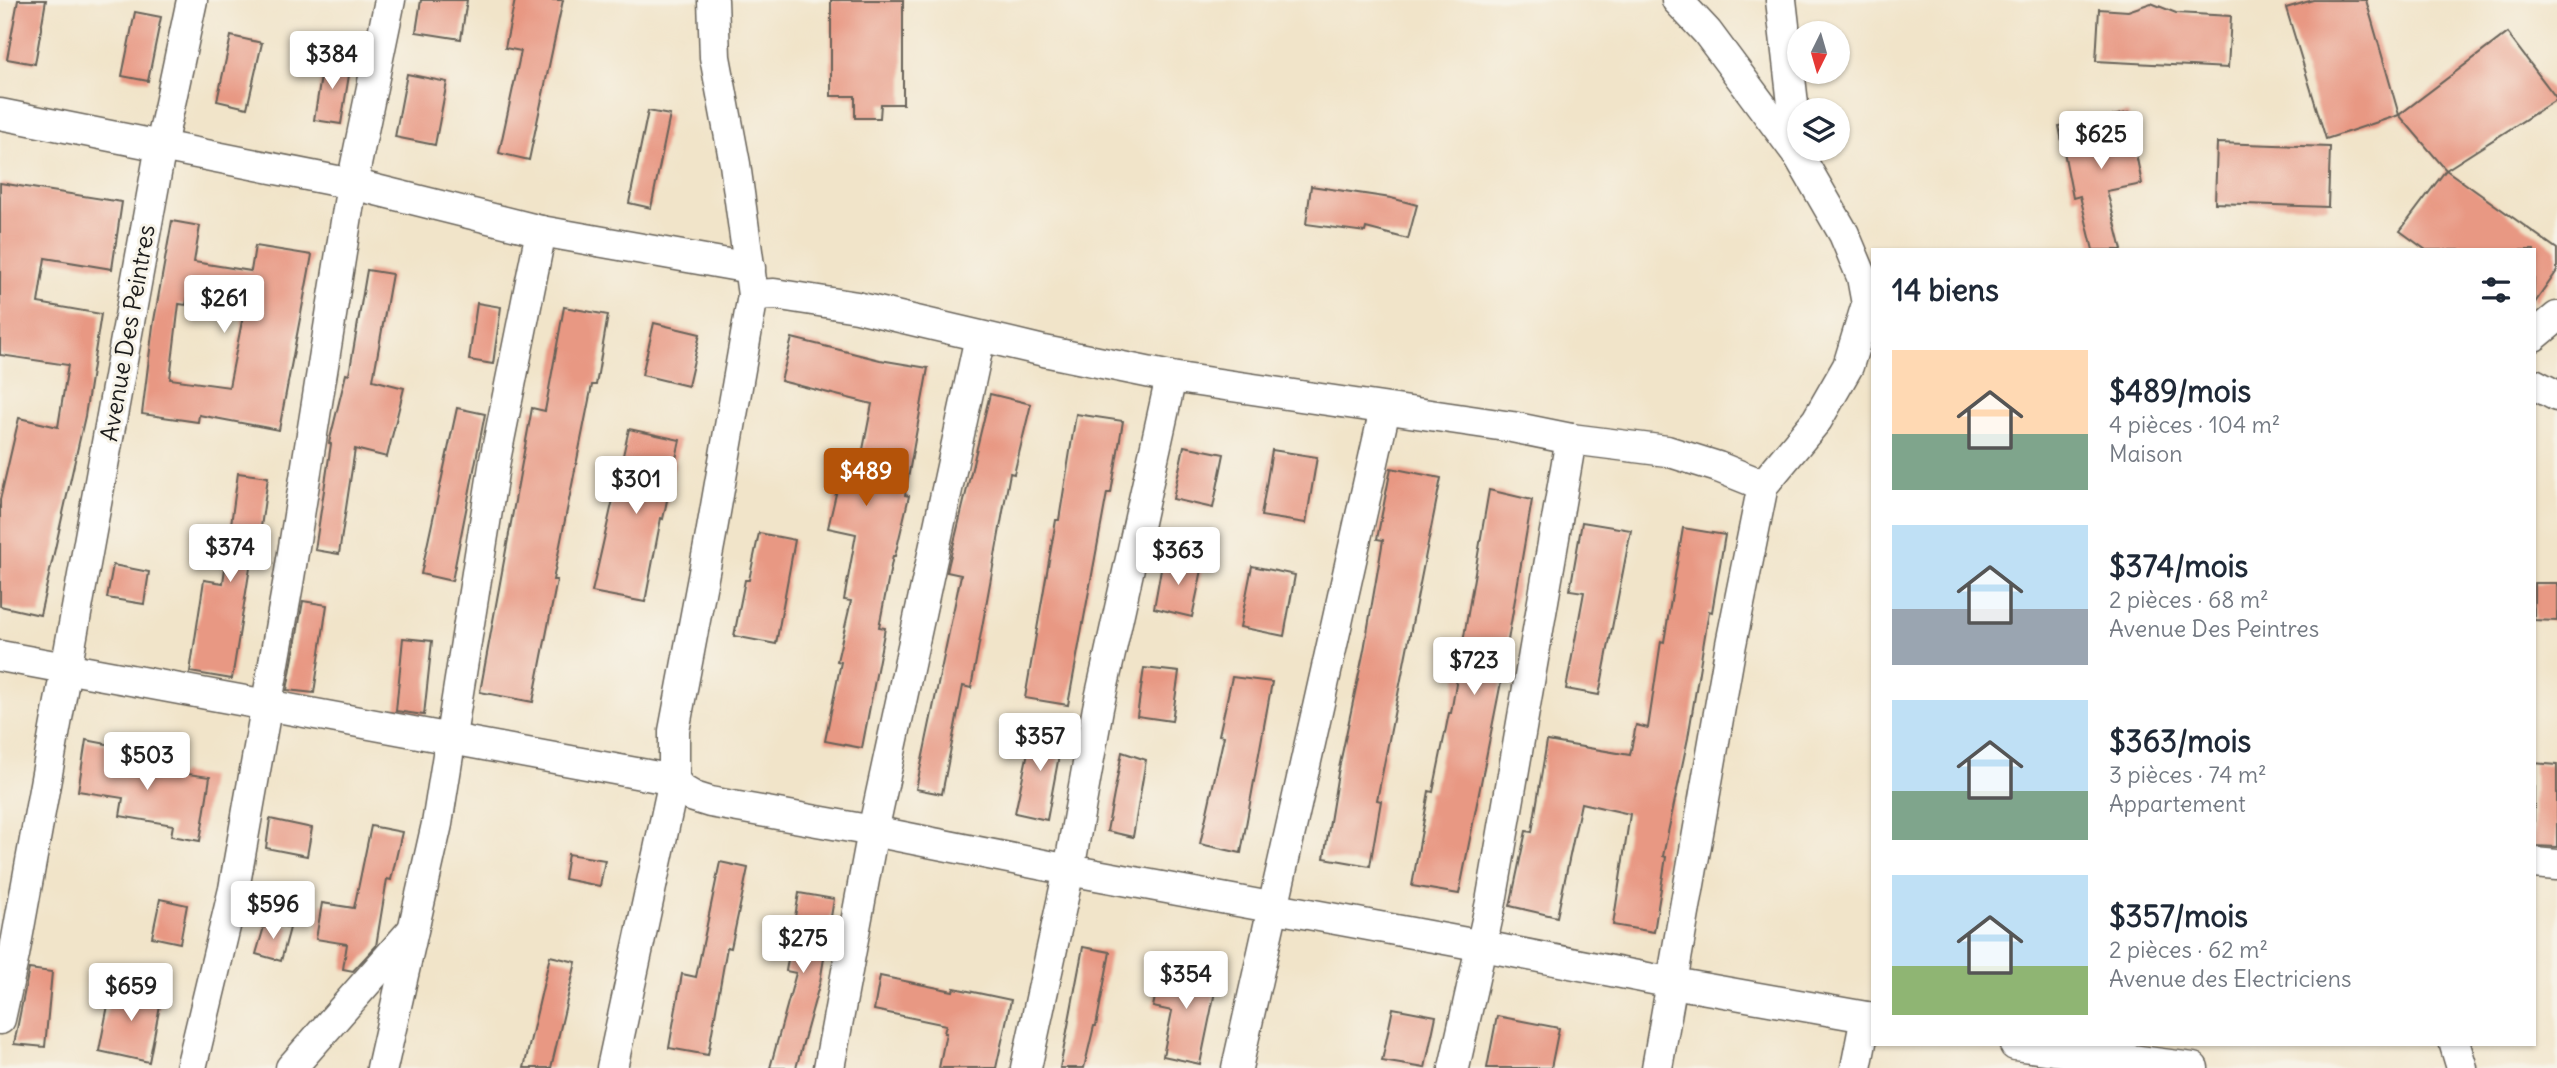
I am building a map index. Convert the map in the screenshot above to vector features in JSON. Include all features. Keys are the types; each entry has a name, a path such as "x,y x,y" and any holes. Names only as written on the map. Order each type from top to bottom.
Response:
{"street":[{"name":"Avenue Des Peintres","path":"0,1019 161,146 192,0"},
{"path":"191,1068 234,889 267,706 352,184 390,0"},
{"path":"612,1068 674,780 674,731 711,534 751,281 715,57 713,0"},
{"path":"1677,0 1707,32 1787,140"},
{"path":"1781,0 1792,98"},
{"path":"0,114 352,184 751,281 774,294 857,307 980,337 1171,377 1512,427 1571,439 1667,451 1763,485"},
{"path":"1657,1068 1696,840 1763,485 1817,420 1848,366 1867,304 1862,277 1844,234 1802,161"},
{"path":"382,1068 415,928 451,738 495,460 541,232"},
{"path":"2536,334 2557,317"},
{"path":"829,1068 873,831 980,337"},
{"path":"1026,1068 1069,870 1098,708 1171,377"},
{"path":"2536,385 2557,396"},
{"path":"1237,1068 1385,409"},
{"path":"1454,1068 1483,946 1571,439"},
{"path":"0,656 674,780 682,790 710,802 1673,983 1869,1017 1856,1068"},
{"path":"2536,863 2557,865"},
{"path":"291,1068 415,928"},
{"path":"2455,1046 2462,1068"},
{"path":"2033,1054 2193,1068"}],"building":[{"path":"18,0 46,0 35,64 7,59"},
{"path":"421,0 467,0 461,39 416,32"},
{"path":"515,0 563,0 529,160 499,153 521,51 505,48"},
{"path":"831,0 903,0 903,104 881,104 880,118 855,118 855,96 831,96"},
{"path":"2313,0 2366,0 2399,115 2326,139 2286,8"},
{"path":"2151,3 2176,13 2231,16 2228,68 2096,61 2099,9 2128,11"},
{"path":"135,12 161,17 148,81 122,76"},
{"path":"2507,33 2557,99 2446,170 2399,115"},
{"path":"231,36 262,43 247,108 217,101"},
{"path":"324,58 351,63 341,124 314,120"},
{"path":"407,74 447,82 435,145 395,137"},
{"path":"648,111 670,115 651,208 629,203"},
{"path":"2128,113 2142,184 2107,191 2121,248 2093,248 2080,196 2073,198 2059,126"},
{"path":"2217,143 2330,147 2328,207 2215,203"},
{"path":"2446,170 2557,249 2557,271 2536,301 2536,248 2423,248 2400,231"},
{"path":"0,183 122,202 112,269 45,258 38,303 101,314 85,416 40,615 0,606 0,500 19,418 58,427 68,365 0,355"},
{"path":"1311,186 1391,198 1417,205 1408,239 1366,228 1365,232 1306,224"},
{"path":"172,221 200,226 194,262 251,271 255,246 312,255 279,430 199,415 198,422 142,414 153,326","holes":["188,296 245,306 229,387 170,379 179,304 186,305"]},
{"path":"367,270 392,274 373,380 404,388 387,457 355,449 339,554 315,550 331,444 329,443 346,374 349,375"},
{"path":"477,303 501,307 493,364 469,360"},
{"path":"564,307 608,315 596,385 592,385 553,580 557,580 533,702 480,692 532,408 545,411"},
{"path":"654,323 700,334 688,386 642,375"},
{"path":"792,338 880,360 928,368 905,495 909,496 893,556 879,627 885,628 862,748 825,741 841,662 837,661 851,601 844,600 856,534 828,528 839,481 856,485 872,404 781,381"},
{"path":"990,394 1031,404 1014,474 1010,473 971,688 963,686 942,794 916,789 961,575 947,572"},
{"path":"457,408 485,414 452,581 421,574"},
{"path":"1076,414 1123,421 1068,705 1025,698"},
{"path":"629,429 680,440 645,602 592,592"},
{"path":"1184,446 1224,454 1213,508 1173,499"},
{"path":"1272,450 1317,457 1306,523 1261,516"},
{"path":"1391,468 1441,478 1377,800 1381,801 1370,866 1324,858 1383,540 1377,539"},
{"path":"238,473 268,477 257,556 252,555 232,679 190,672 204,580 223,583"},
{"path":"1489,490 1532,500 1500,687 1459,894 1412,886 1429,791 1433,792 1451,713"},
{"path":"1582,522 1631,530 1599,695 1566,689 1584,592 1570,590"},
{"path":"1683,528 1725,535 1712,612 1709,611 1688,738 1663,856 1666,857 1654,932 1613,925 1630,814 1581,803 1557,917 1510,906 1526,831 1532,832 1547,741 1630,755 1636,725 1648,728 1661,641 1664,642"},
{"path":"759,533 795,540 776,644 734,636 745,580 749,580"},
{"path":"1163,558 1203,565 1192,617 1154,608"},
{"path":"113,565 149,572 144,604 107,598"},
{"path":"1252,566 1295,575 1284,636 1240,627"},
{"path":"2536,583 2557,583 2557,621 2536,620"},
{"path":"303,601 327,605 314,693 287,690"},
{"path":"403,638 432,641 424,715 396,711"},
{"path":"1144,668 1179,672 1172,721 1137,716"},
{"path":"1232,677 1272,682 1241,853 1200,844 1224,736 1219,735"},
{"path":"1034,724 1063,734 1047,820 1015,813"},
{"path":"86,740 112,745 109,765 180,776 181,773 210,777 200,841 171,836 173,825 120,816 123,798 78,791"},
{"path":"1122,752 1146,760 1133,837 1107,831"},
{"path":"2536,763 2557,765 2557,847 2536,846"},
{"path":"270,819 312,828 307,856 266,848"},
{"path":"371,826 402,832 391,880 387,879 376,946 353,971 343,969 347,944 316,939 322,903 354,908"},
{"path":"568,854 605,860 600,886 564,879"},
{"path":"720,862 748,868 731,948 727,947 708,1055 669,1048 682,974 696,977"},
{"path":"799,893 834,899 820,982 796,1068 770,1068 796,973 786,971"},
{"path":"160,899 187,905 180,943 152,937"},
{"path":"266,920 290,928 281,961 256,954"},
{"path":"1083,947 1110,952 1096,1026 1084,1068 1060,1068"},
{"path":"550,956 576,962 551,1068 524,1068"},
{"path":"1161,966 1218,977 1200,1064 1163,1056 1172,1011 1153,1007"},
{"path":"29,969 52,972 45,1047 14,1044"},
{"path":"880,976 1011,1000 996,1068 939,1068 946,1025 874,1010"},
{"path":"112,985 162,995 149,1062 99,1051"},
{"path":"1393,1008 1436,1016 1425,1068 1382,1061"},
{"path":"1497,1016 1559,1028 1551,1068 1487,1068"}]}
